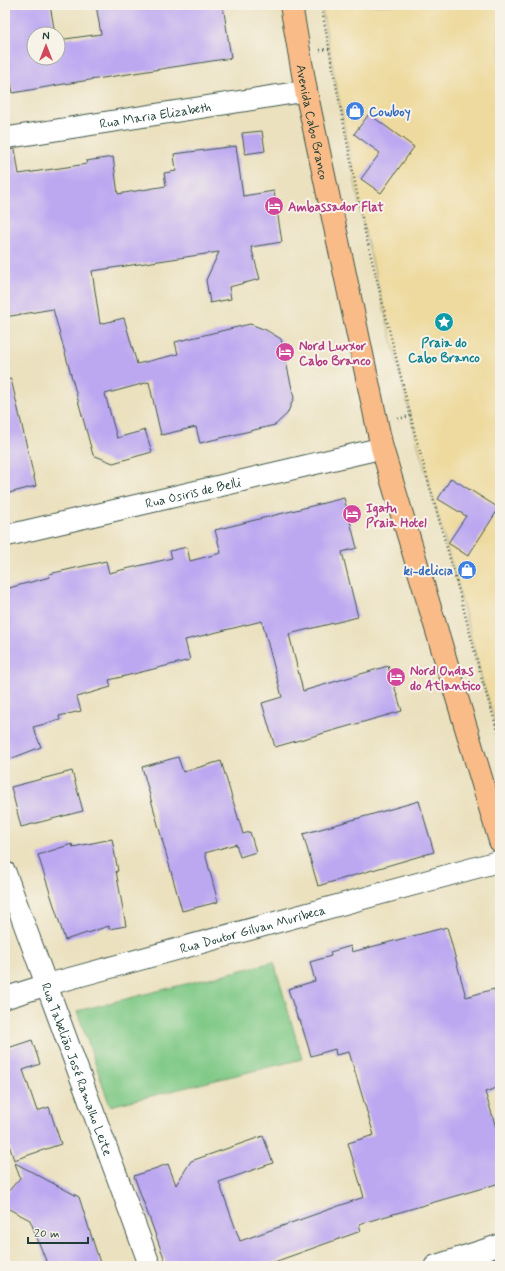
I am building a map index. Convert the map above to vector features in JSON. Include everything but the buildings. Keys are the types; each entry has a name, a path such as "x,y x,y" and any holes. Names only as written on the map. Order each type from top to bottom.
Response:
{"main road":[{"name":"Avenida Cabo Branco","path":"291,5 306,91 382,448 500,841"}],"street":[{"name":"Rua Maria Elizabeth","path":"5,138 306,91"},
{"name":"Rua Osiris de Belli","path":"5,536 382,448"},
{"name":"Rua Doutor Gilvan Muribeca","path":"5,998 46,985 500,861"},
{"name":"Rua Tabelião José Ramalho Leite","path":"5,872 150,1266"},
{"path":"435,1266 500,1246"}],"path":[{"path":"321,5 364,228 415,434 482,680 500,738"}],"green space":[{"path":"274,962 302,1059 110,1106 77,1011"}],"sand":[{"name":"Praia do Cabo Branco","path":"321,5 500,5 500,738 482,680 415,434 364,228"}],"place":[{"name":"Cowboy","path":"355,111"},
{"name":"Ambassador Flat","path":"274,206"},
{"name":"Praia do Cabo Branco","path":"444,322"},
{"name":"Nord Luxxor Cabo Branco","path":"285,352"},
{"name":"Igatu Praia Hotel","path":"352,514"},
{"name":"ki-delicia","path":"467,570"},
{"name":"Nord Ondas do Atlantico","path":"396,677"}]}
